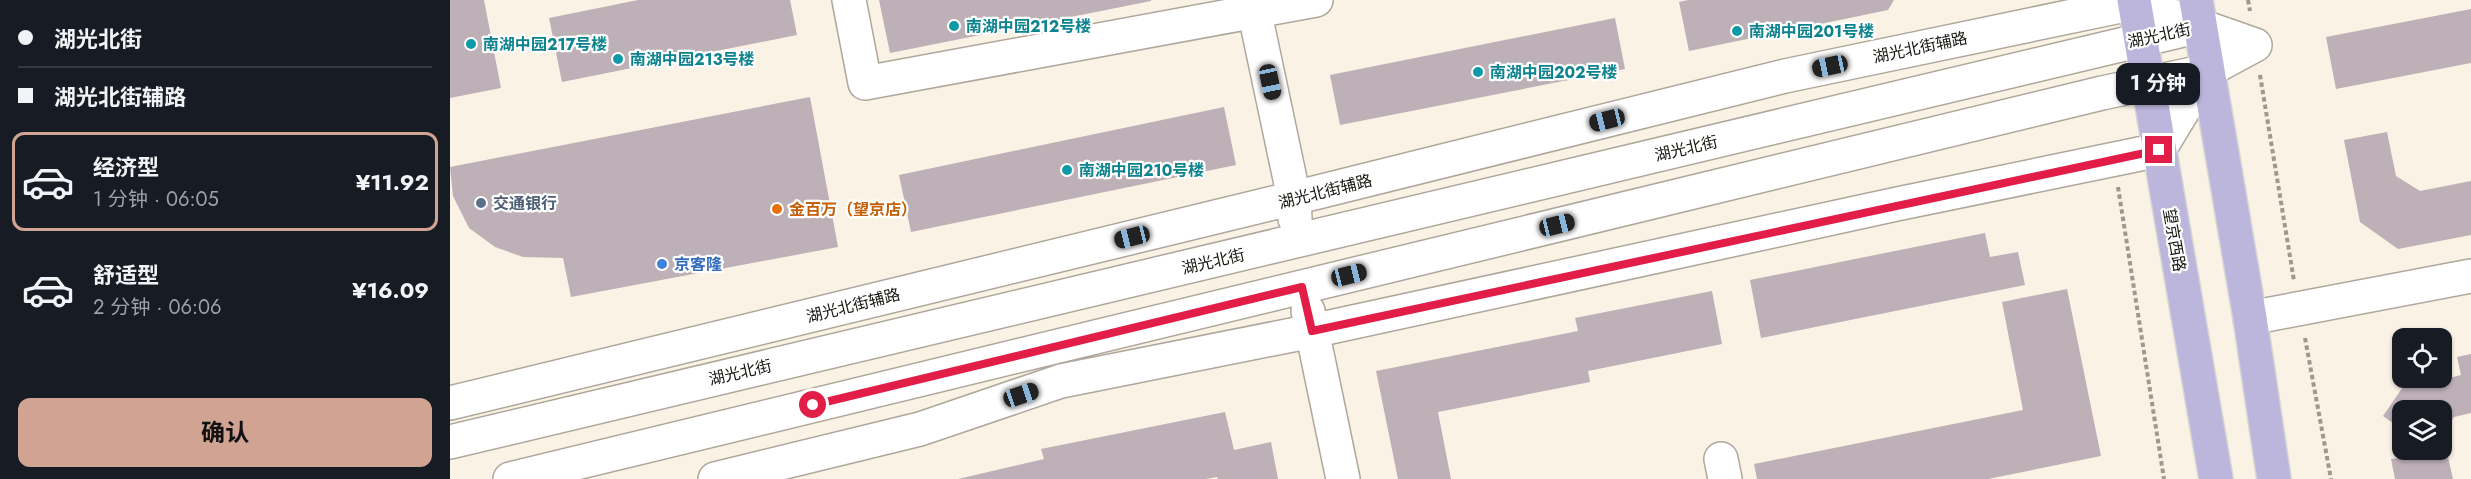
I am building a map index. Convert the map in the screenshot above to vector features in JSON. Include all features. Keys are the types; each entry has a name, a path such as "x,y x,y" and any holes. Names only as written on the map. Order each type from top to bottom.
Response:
{"main road":[{"name":"望京西路","path":"2135,1 2217,479"},
{"path":"2198,13 2250,318 2274,479"}],"street":[{"path":"849,0 865,83 1253,6 1316,0"},
{"path":"2135,1 2198,13"},
{"name":"湖光北街辅路","path":"450,403 1785,76 2135,1"},
{"path":"1253,6 1294,198 1296,242 1302,287 1343,479"},
{"name":"湖光北街","path":"450,442 2141,39 2198,13 2255,45"},
{"path":"510,479 2148,82 2207,71 2255,45"},
{"path":"715,479 920,429 1061,381 1312,331 2159,150 2207,71"},
{"path":"2250,318 2471,276"}],"path":[{"path":"2248,0 2299,309 2331,479"},
{"path":"2112,160 2123,212 2164,479"}],"building":[{"name":"南湖中园217号楼","path":"450,0 484,0 501,88 450,98"},
{"name":"南湖中园213号楼","path":"638,0 790,0 797,35 562,82 549,18"},
{"name":"南湖中园212号楼","path":"879,0 1151,0 1151,1 890,53"},
{"name":"南湖中园201号楼","path":"1688,0 1894,0 1888,10 1689,51 1679,2"},
{"path":"2471,9 2471,63 2336,89 2326,37"},
{"name":"南湖中园202号楼","path":"1615,18 1625,69 1340,125 1330,75"},
{"path":"810,97 838,247 571,297 563,258 523,257 495,247 469,228 453,196 450,167"},
{"name":"南湖中园210号楼","path":"1224,107 1236,165 911,232 899,175"},
{"path":"2387,132 2396,176 2420,191 2471,181 2471,235 2398,249 2360,222 2344,140"},
{"path":"1985,233 1990,257 2018,252 2025,285 1761,338 1750,280"},
{"path":"2067,289 2101,456 1988,479 1757,479 1754,464 2023,410 2002,302"},
{"path":"1712,291 1722,344 1588,371 1590,382 1438,412 1451,479 1398,479 1376,371 1578,331 1575,318"},
{"path":"2471,354 2471,413 2454,417 2452,420 2452,400 2394,400 2402,388 2452,388 2452,377 2461,375 2457,357"},
{"path":"2392,403 2392,422 2383,416"},
{"path":"1225,412 1234,450 1271,442 1278,479 1218,479 1217,477 1206,479 958,479 1044,459 1041,449"},
{"path":"2391,459 2449,460 2453,479 2395,479"}],"place":[{"name":"南湖中园212号楼","path":"954,26"},
{"name":"南湖中园201号楼","path":"1737,31"},
{"name":"南湖中园217号楼","path":"471,44"},
{"name":"南湖中园213号楼","path":"618,59"},
{"name":"南湖中园202号楼","path":"1478,72"},
{"name":"南湖中园210号楼","path":"1067,170"},
{"name":"交通银行","path":"481,203"},
{"name":"金百万（望京店）","path":"777,209"},
{"name":"京客隆","path":"662,264"}],"route":[{"path":"813,405 1302,287 1312,331 1897,204 2159,150"}]}
